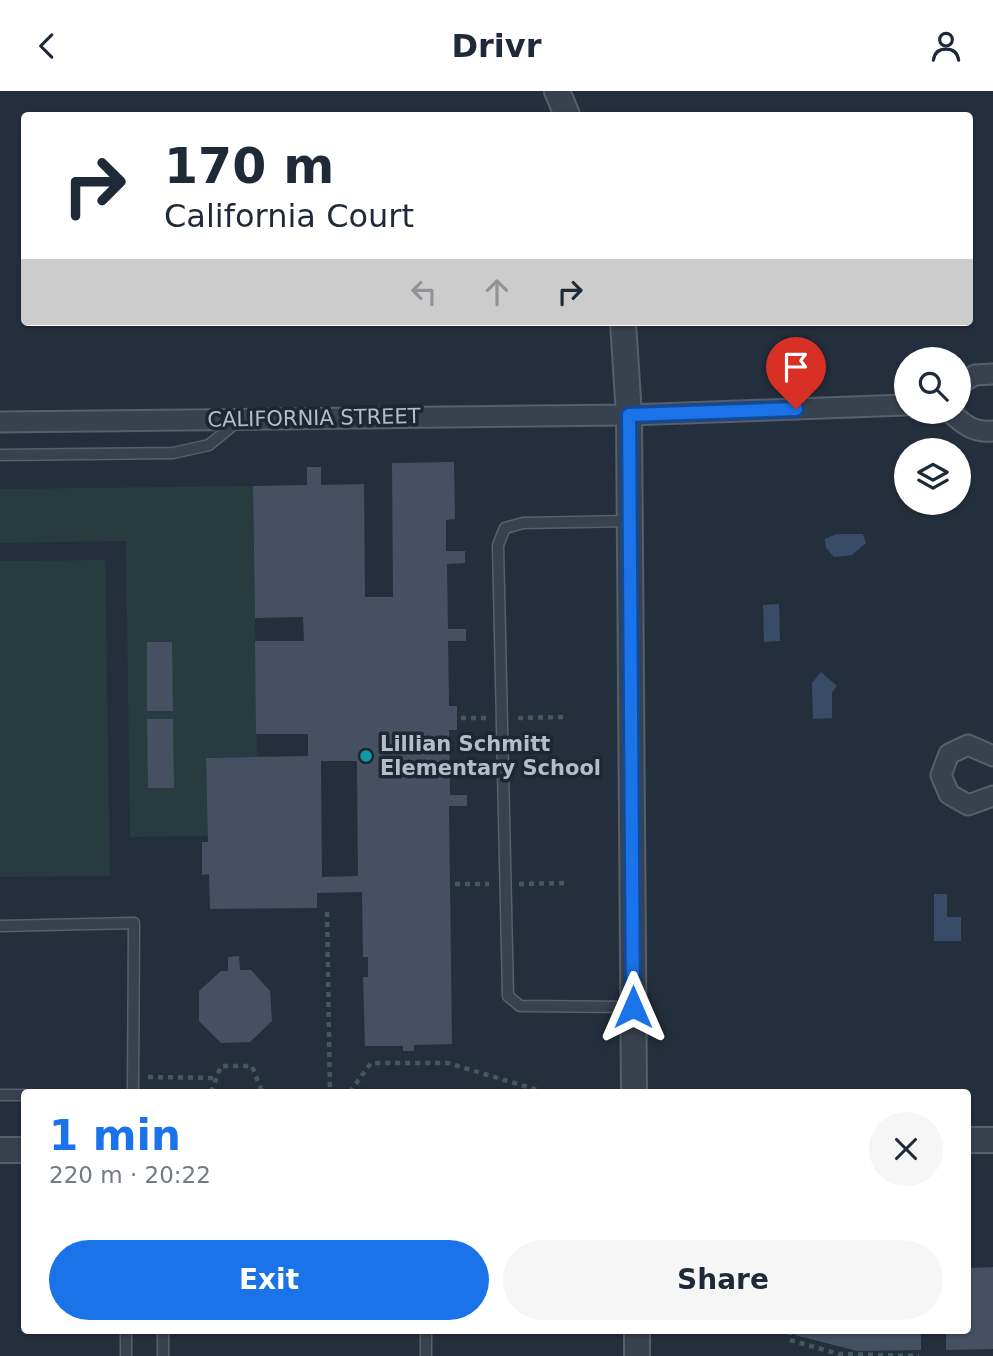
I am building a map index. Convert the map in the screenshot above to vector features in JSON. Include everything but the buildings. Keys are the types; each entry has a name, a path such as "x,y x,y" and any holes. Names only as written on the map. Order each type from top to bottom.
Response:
{"street":[{"path":"557,91 566,112"},
{"path":"623,326 629,415 634,1089"},
{"path":"971,378 993,374"},
{"name":"CALIFORNIA STREET","path":"0,422 629,415 894,405"},
{"path":"963,424 980,432 993,431"},
{"path":"993,756 968,745 949,754 941,775 949,794 968,805 993,796"},
{"path":"971,1140 993,1140"},
{"path":"0,1150 21,1150"},
{"path":"637,1334 637,1356"}],"lane":[{"path":"0,455 173,453 209,445 240,419"},
{"path":"630,521 523,523 505,528 498,545 508,996 520,1006 633,1007"},
{"path":"0,926 134,923 133,1089"},
{"path":"0,1095 21,1095"},
{"path":"126,1334 126,1356"},
{"path":"163,1334 163,1356"},
{"path":"426,1334 426,1356"}],"path":[{"path":"327,912 330,1089"},
{"path":"352,1089 371,1063 447,1063 534,1089"},
{"path":"212,1089 221,1066 251,1066 261,1089"},
{"path":"133,1077 217,1078"},
{"path":"790,1334 790,1340 839,1354 919,1356"}],"green space":[{"path":"253,486 257,757 206,758 208,836 130,837 126,541 0,543 0,489"},
{"path":"105,560 110,876 0,877 0,561"}],"water":[{"path":"836,534 863,534 866,543 852,555 834,557 826,548 825,539"},
{"path":"779,604 780,641 764,642 763,605"},
{"path":"821,672 837,686 832,692 832,718 813,719 812,683"},
{"path":"934,894 947,894 947,917 961,917 961,941 934,941"}],"place":[{"name":"Lillian Schmitt Elementary School","path":"366,756"}],"route":[{"path":"633,1007 629,415 796,409"}]}
